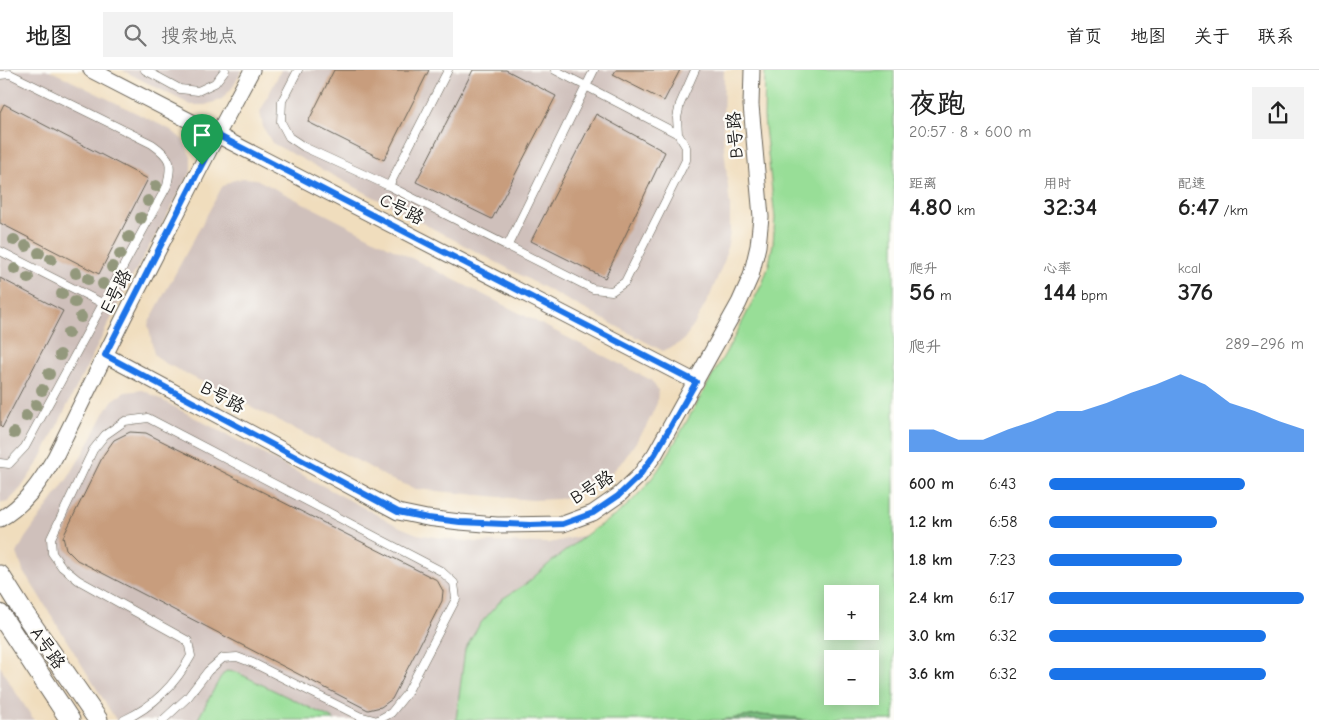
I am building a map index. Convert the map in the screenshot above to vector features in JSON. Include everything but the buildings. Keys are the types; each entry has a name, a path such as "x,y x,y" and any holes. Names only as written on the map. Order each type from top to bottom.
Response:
{"street":[{"name":"C号路","path":"91,70 696,382"},
{"name":"E号路","path":"0,519 12,512 28,496 48,470 217,135 252,70"},
{"name":"B号路","path":"105,355 398,512 460,522 497,524 563,524 593,513 618,496 639,476 655,454 739,303 751,276 758,246 761,217 751,105 752,70"},
{"name":"A号路","path":"0,576 98,720"},
{"name":"A号路","path":"0,614 70,720"}],"lane":[{"path":"144,70 180,89 198,91 215,83 225,70"},
{"path":"298,70 282,101 281,122 289,137 304,147 389,186 593,290 612,291 625,282 686,160 686,147 678,134 677,118 680,104 695,70"},
{"path":"389,186 448,70"},
{"path":"555,70 678,134"},
{"path":"507,246 594,70"},
{"path":"0,75 10,74 152,144 164,153 171,167 168,186 25,447 9,464 0,463"},
{"path":"0,250 104,304"},
{"path":"124,720 150,704 170,687 184,670 191,656 188,642 78,580 62,567 52,553 51,538 94,450 105,435 125,421 148,418 441,571 454,583 456,599 407,693 392,716 376,720 359,716 253,663 237,657 223,658 208,671 188,697 163,720"}],"shaded area":[{"path":"0,70 49,70 171,130 183,140 191,157 191,172 130,281 40,460 21,488 8,502 0,503"},
{"path":"122,70 242,70 232,88 221,100 205,105 191,105"},
{"path":"281,70 724,70 723,136 730,207 730,232 725,259 710,296 694,325 682,342 663,351 272,143 263,127 260,112"},
{"path":"243,178 256,179 651,380 658,390 657,403 646,427 623,461 604,480 580,493 559,499 532,500 416,489 390,479 163,362 154,354 148,324 222,187 231,181"},
{"path":"143,390 400,527 417,534 478,542 549,543 586,535 527,583 502,599 465,649 456,720 116,720 23,570 17,553 25,538 68,478 113,400 125,392"},
{"path":"0,666 13,688 34,720 0,720"}],"green space":[{"path":"765,70 894,70 894,720 803,720 759,715 721,720 456,720 465,649 480,624 502,599 527,583 594,529 616,515 646,486 658,470 735,336 763,282 773,244 775,218 764,118"},
{"path":"226,671 236,672 335,720 198,719 220,678"},
{"path":"759,715 797,718 803,720 721,720"}],"route":[{"path":"217,135 696,382 655,454 639,476 618,496 593,513 563,524 530,525 460,522 398,512 105,355 202,165 217,135"}]}
